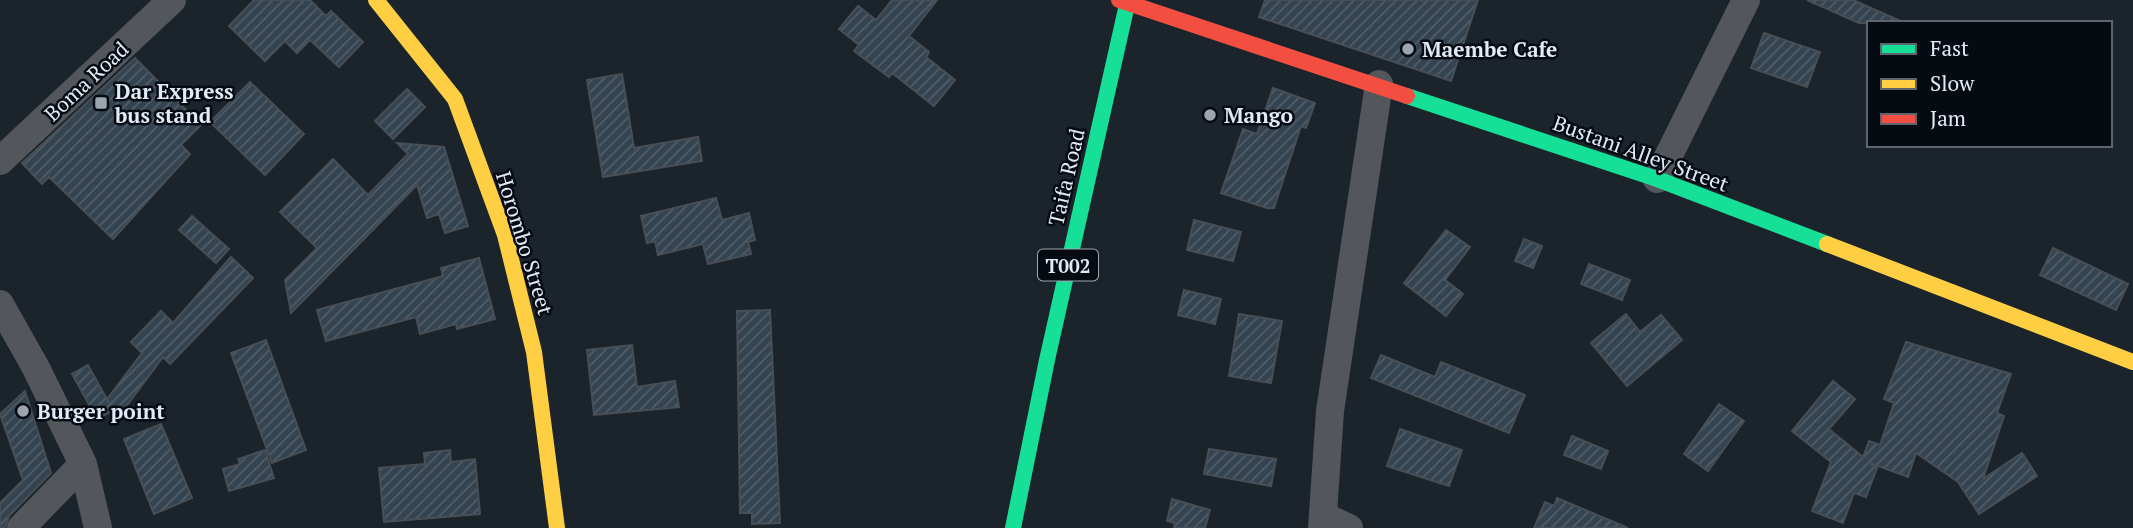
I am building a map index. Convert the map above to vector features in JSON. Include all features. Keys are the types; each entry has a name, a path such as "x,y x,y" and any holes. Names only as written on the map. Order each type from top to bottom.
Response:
{"main road":[{"name":"Horombo Street","path":"376,0 455,99 505,235 534,352 557,528"},
{"name":"Bustani Alley Street","path":"1125,1 1657,179 2133,362"},
{"name":"Taifa Road","path":"1013,528 1125,1"}],"street":[{"name":"Boma Road","path":"0,161 172,0"},
{"path":"1657,179 1746,0"},
{"path":"1349,528 1323,522 1330,411 1379,84"},
{"path":"0,304 36,368 83,464 98,528"},
{"path":"21,528 83,464"}],"building":[{"path":"254,0 310,0 326,16 331,11 363,42 339,67 310,40 297,53 285,41 265,61 229,26"},
{"path":"892,0 937,0 909,36 929,52 926,57 955,80 934,106 892,73 889,77 854,51 859,45 839,29 858,6 876,20"},
{"name":"Maembe Cafe","path":"1265,0 1478,0 1451,81 1259,17"},
{"path":"1807,0 1853,0 1900,21 1859,23"},
{"path":"1764,33 1820,52 1807,87 1751,68"},
{"path":"135,58 201,125 181,145 190,154 113,239 49,177 42,184 22,163"},
{"path":"622,74 634,148 698,137 702,161 603,177 587,80"},
{"path":"250,82 304,134 265,175 210,122"},
{"path":"1273,88 1315,103 1306,128 1301,126 1274,208 1267,208 1221,193 1243,129 1257,134"},
{"path":"407,89 425,107 393,139 375,121"},
{"path":"397,143 444,147 468,226 445,233 439,214 427,218 417,185 291,313 285,280 317,248 280,212 333,159 368,195 408,154"},
{"path":"716,198 722,220 749,213 755,240 748,242 751,254 708,264 703,244 658,255 655,241 647,243 641,216"},
{"path":"192,216 229,249 216,263 179,230"},
{"path":"1194,220 1241,232 1233,261 1187,250"},
{"path":"1446,230 1470,247 1445,280 1463,294 1446,316 1404,283"},
{"path":"1524,239 1542,246 1533,268 1515,261"},
{"path":"2053,248 2128,284 2116,310 2040,275"},
{"path":"231,257 253,278 170,364 163,357 116,420 112,411 97,419 72,374 88,365 109,403 107,399 142,353 131,342 161,311 173,323"},
{"path":"479,258 495,319 457,329 456,324 420,334 416,317 326,341 317,310 443,276 441,268"},
{"path":"1589,264 1630,280 1622,300 1581,284"},
{"path":"1184,290 1221,299 1215,324 1178,315"},
{"path":"770,310 780,523 752,524 752,513 740,513 737,311"},
{"path":"1239,314 1282,321 1271,383 1229,376"},
{"path":"1626,314 1640,332 1661,315 1682,340 1627,386 1591,343"},
{"path":"266,340 306,450 272,463 231,353"},
{"path":"1906,342 2011,374 1997,413 2004,416 1983,479 2022,453 2037,476 1979,514 1958,482 1916,453 1908,477 1870,463 1877,468 1866,497 1854,493 1843,523 1812,511 1831,462 1792,431 1833,381 1855,399 1829,429 1863,457 1869,441 1880,445 1894,403 1884,399"},
{"path":"632,345 637,387 675,381 679,407 594,415 587,350"},
{"path":"1381,355 1435,377 1441,362 1525,395 1509,433 1371,378"},
{"path":"25,391 51,473 9,516 5,528 0,528 0,503 23,480 0,414"},
{"path":"1719,404 1744,421 1708,471 1684,454"},
{"path":"161,424 192,498 154,514 124,439"},
{"path":"1400,429 1462,450 1449,486 1387,466"},
{"path":"1572,436 1608,451 1601,469 1564,455"},
{"path":"1209,449 1276,459 1271,486 1204,474"},
{"path":"265,450 274,478 229,491 223,469 240,464 238,459"},
{"path":"450,450 451,462 475,459 480,514 384,522 379,468 425,464 424,453"},
{"path":"1557,498 1628,528 1534,528 1545,502 1554,506"},
{"path":"1172,499 1210,510 1205,528 1174,528 1175,523 1167,521"}],"traffic: fast":[{"path":"1013,528 1047,360 1128,0"},
{"path":"1407,96 1657,179 1827,244"}],"traffic: slow":[{"path":"376,0 455,99 505,235 534,352 557,528"},
{"path":"1827,244 2133,362"}],"traffic: jam":[{"path":"1119,0 1407,96"}],"place":[{"name":"Maembe Cafe","path":"1408,49"},
{"name":"Dar Express bus stand","path":"101,103"},
{"name":"Mango","path":"1210,115"},
{"name":"Burger point","path":"23,411"}]}
